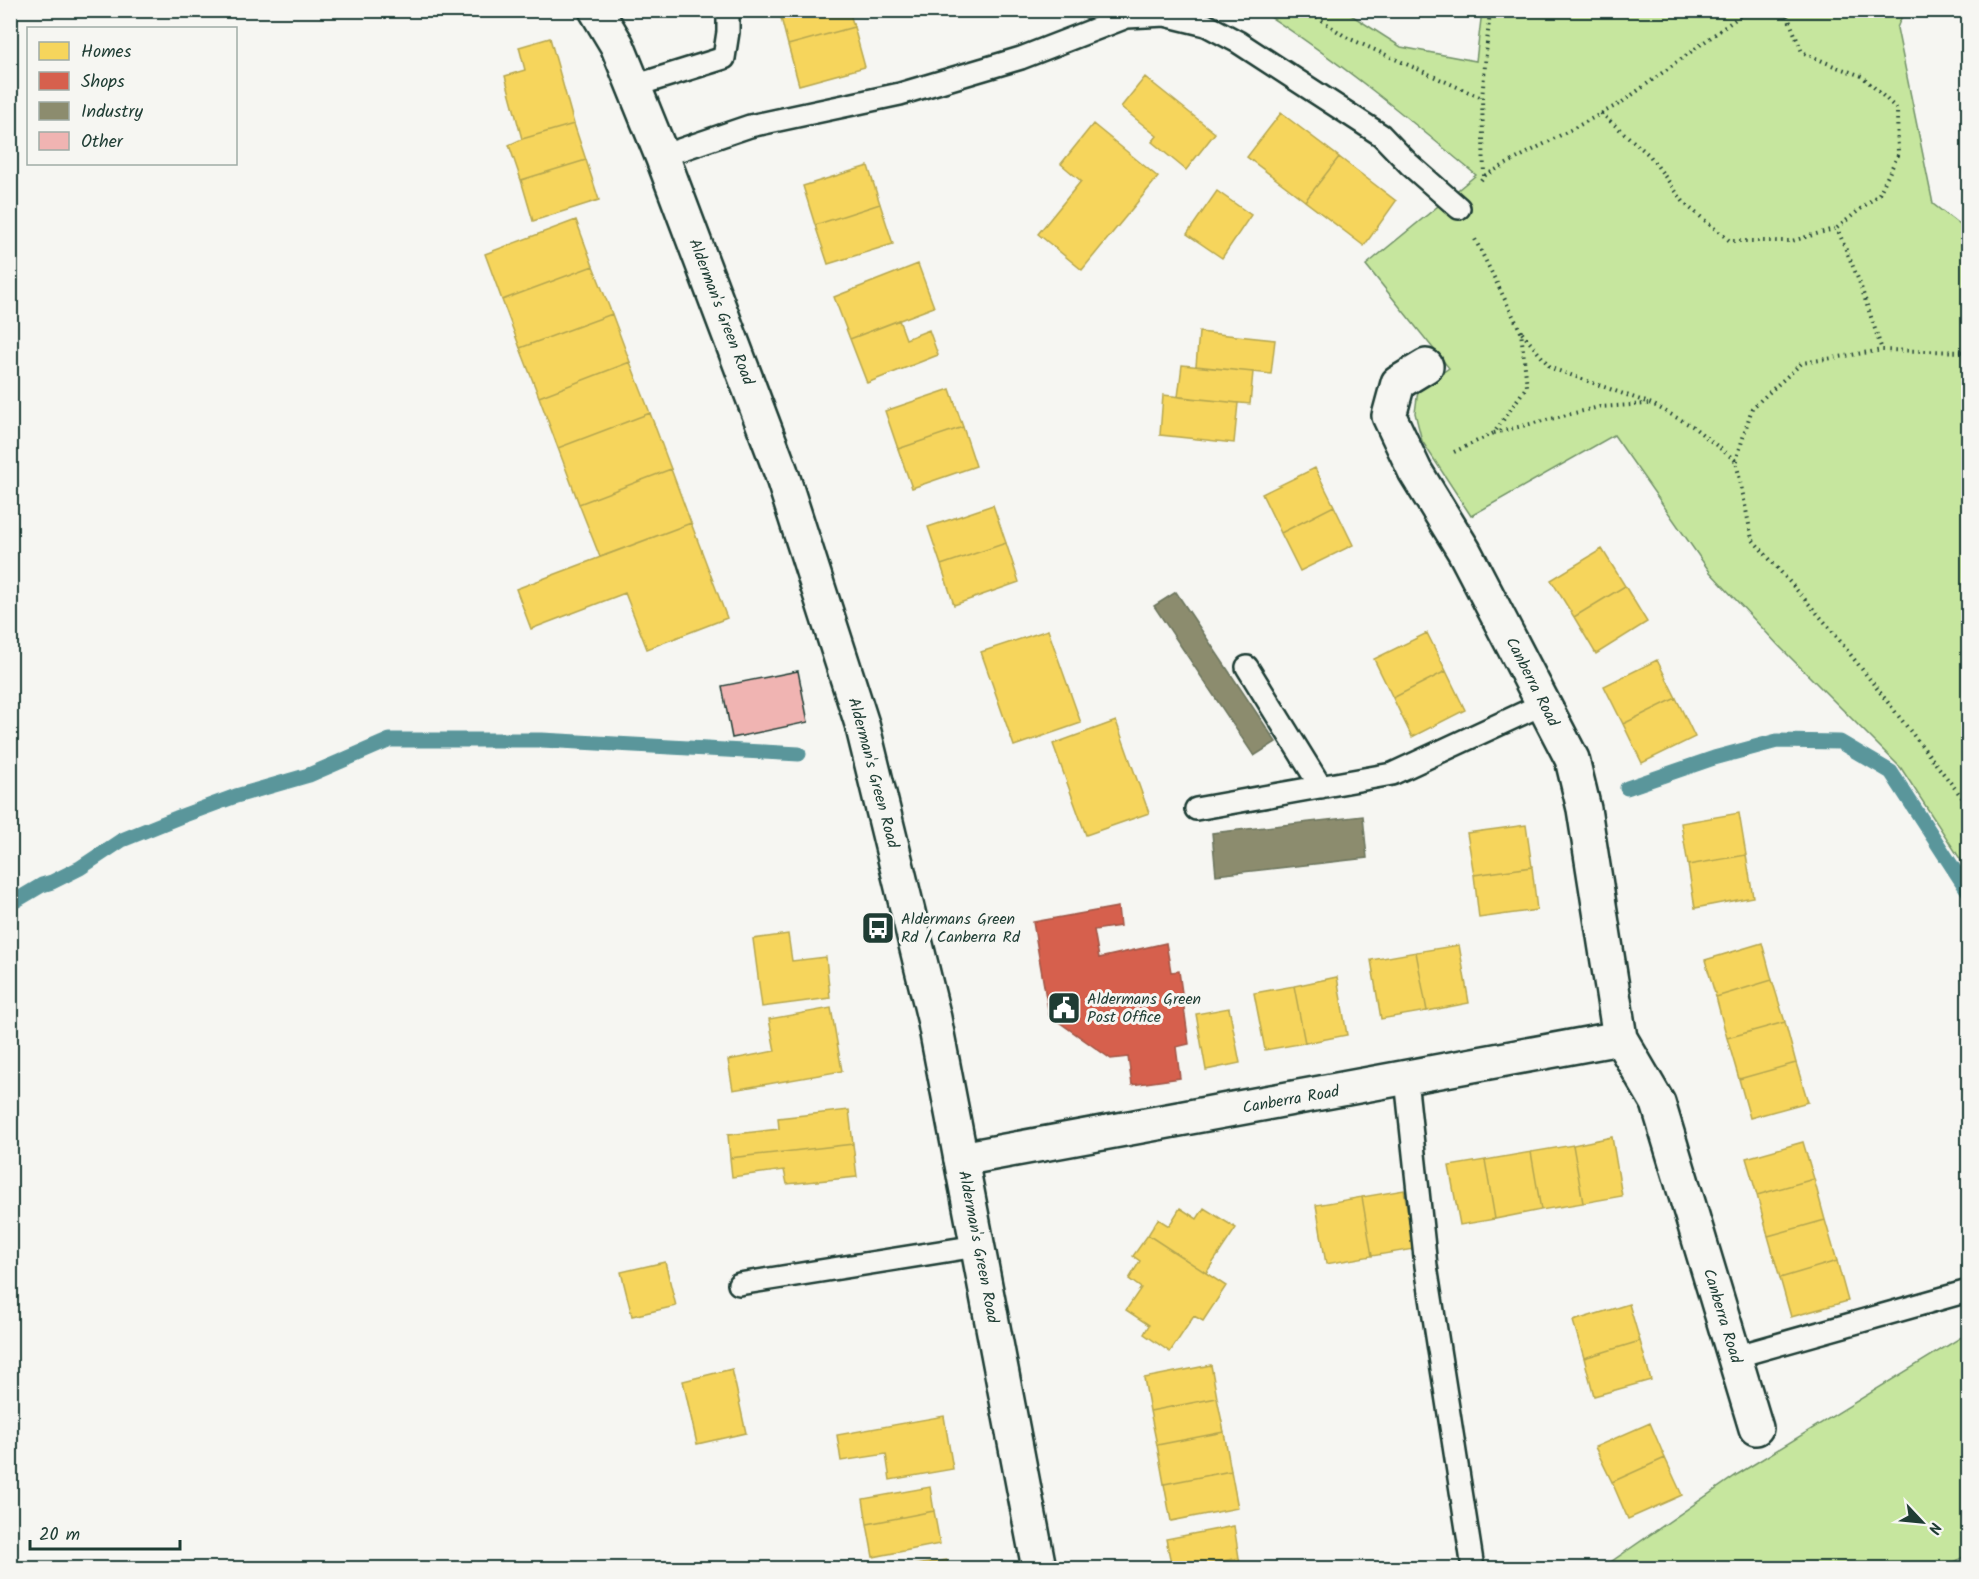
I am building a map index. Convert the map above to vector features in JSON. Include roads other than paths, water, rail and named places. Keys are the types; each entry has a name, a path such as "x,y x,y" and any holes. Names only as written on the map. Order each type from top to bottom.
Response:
{"street":[{"name":"Alderman's Green Road","path":"596,10 617,45 634,86 781,472 862,724 934,1018 1039,1569"},
{"name":"Canberra Road","path":"1426,366 1398,383 1389,416 1415,471 1464,551 1572,759 1584,809 1620,1038 1658,1103 1756,1428"},
{"name":"Canberra Road","path":"961,1159 1620,1038"}],"lane":[{"path":"634,86 724,58 728,32 728,10"},
{"path":"662,156 750,126 900,94 999,65 1127,17 1165,15 1206,25 1238,42 1381,135 1409,164 1459,208"},
{"path":"1247,667 1321,787"},
{"path":"1196,809 1392,774 1543,704"},
{"path":"1406,1078 1426,1266 1473,1569"},
{"path":"739,1284 977,1246"},
{"path":"1734,1357 1968,1291"}],"waterway":[{"path":"10,904 42,885 80,868 122,840 236,796 309,775 390,740 542,740 799,754"},
{"path":"1627,788 1714,758 1777,741 1840,742 1891,772 1968,891"}],"place":[{"name":"Aldermans Green Rd / Canberra Rd","path":"878,928"},
{"name":"Aldermans Green Post Office","path":"1064,1008"}]}
